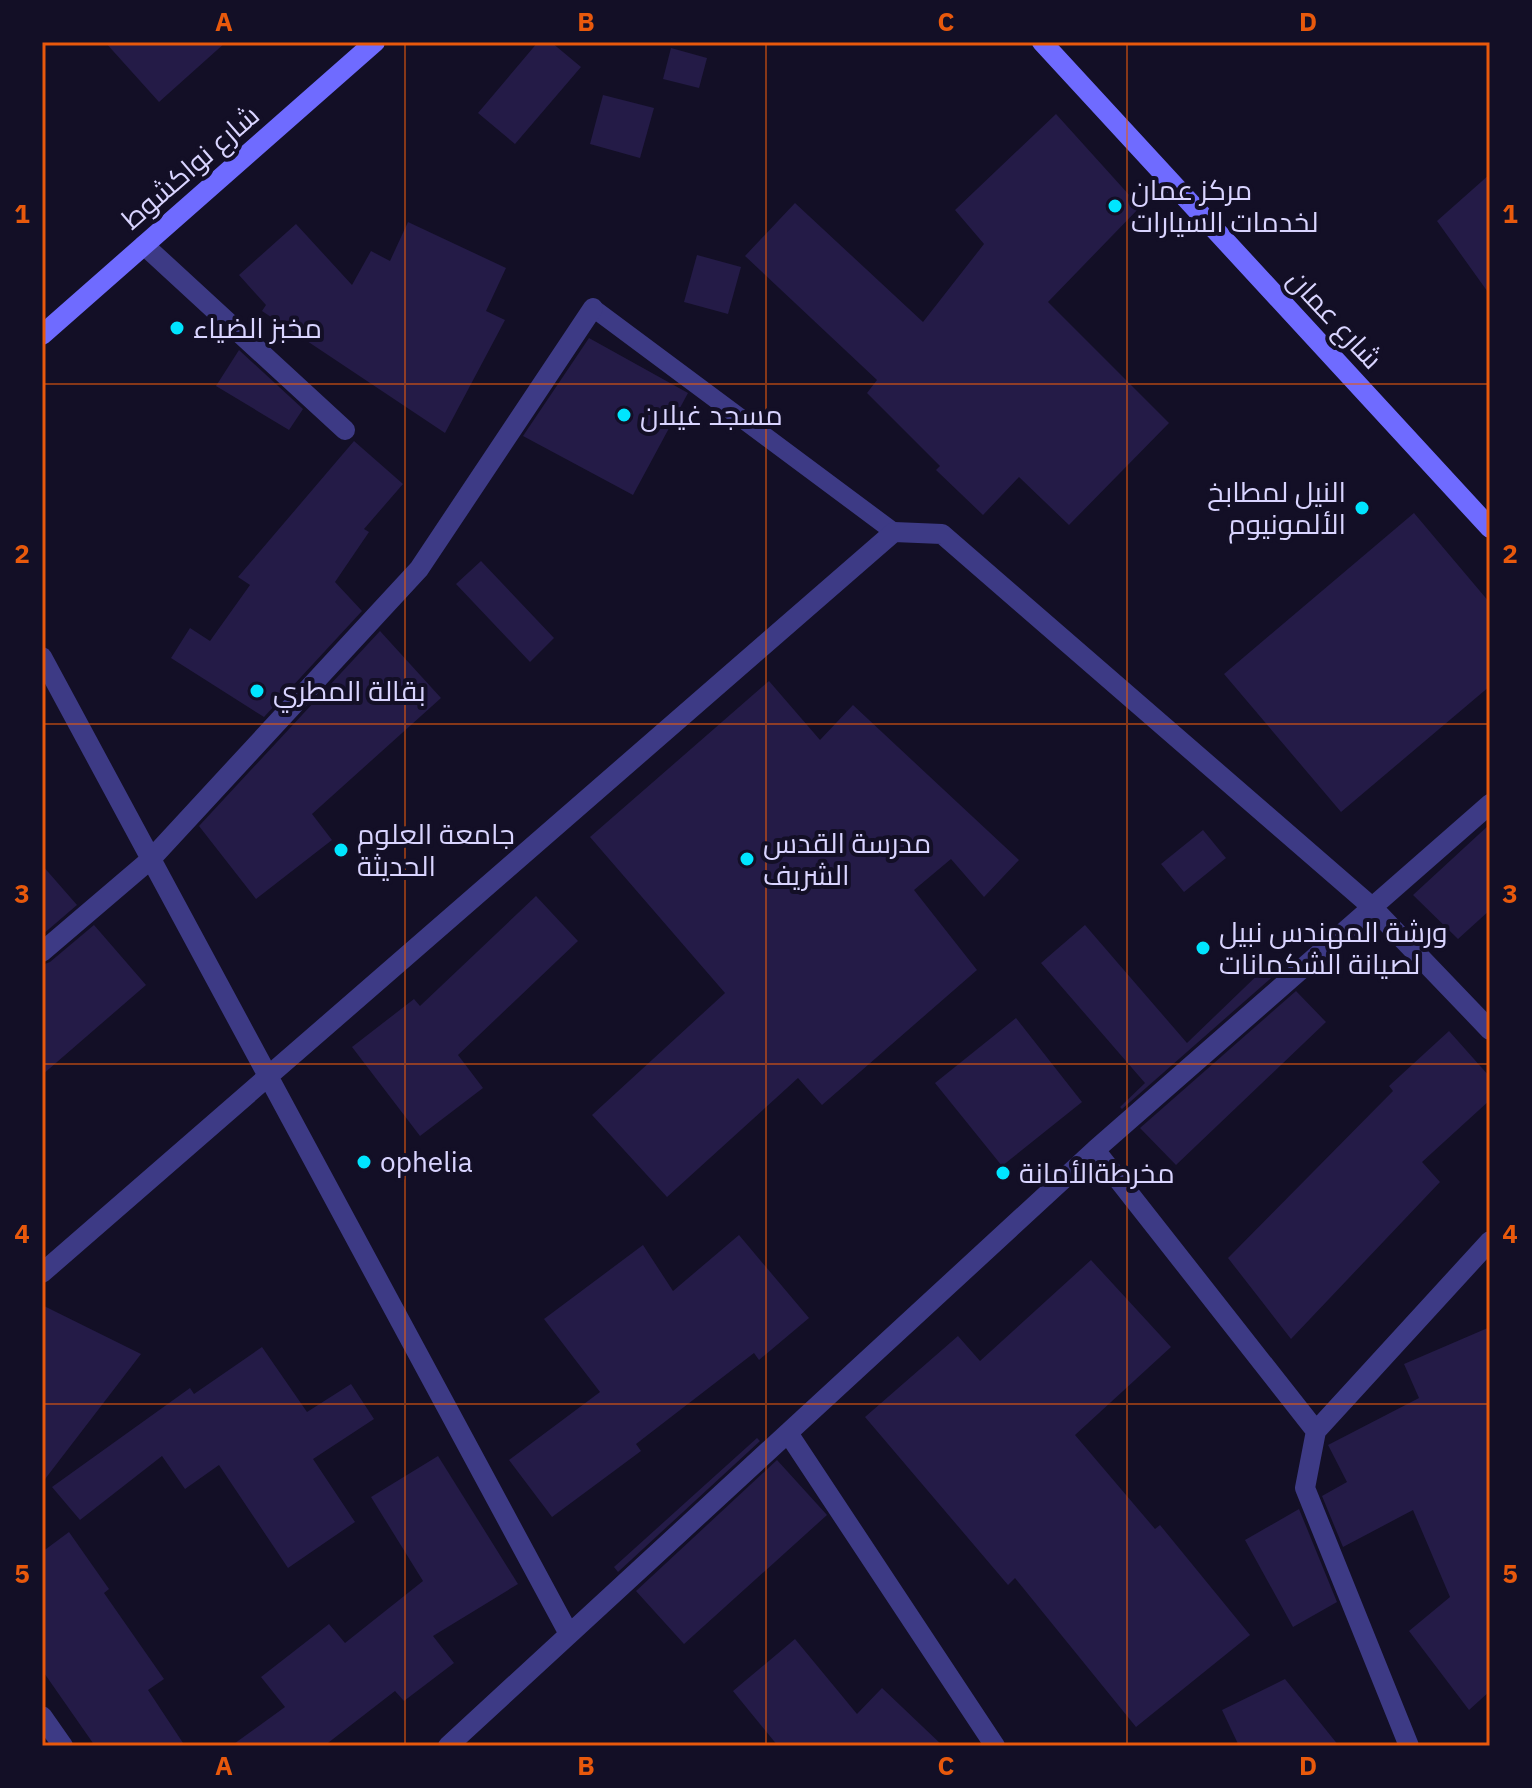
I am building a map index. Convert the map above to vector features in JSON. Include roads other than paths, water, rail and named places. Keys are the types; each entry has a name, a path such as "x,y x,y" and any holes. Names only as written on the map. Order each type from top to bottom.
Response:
{"street":[{"name":"شارع نواكشوط","path":"42,334 375,42"},
{"name":"شارع عمان","path":"1042,42 1490,528"},
{"path":"144,245 345,430"},
{"path":"42,952 151,859 419,569 593,308"},
{"path":"42,1273 894,532 942,534 1372,907 1490,1030"},
{"path":"42,657 569,1634"},
{"path":"448,1746 1095,1150 1490,804"},
{"path":"1095,1150 1316,1431"},
{"path":"1409,1746 1305,1488 1316,1431 1490,1241"},
{"path":"788,1433 995,1746"},
{"path":"42,1716 63,1746"}],"lane":[{"path":"593,308 894,532"}],"place":[{"name":"مركز عمان لخدمات السيارات","path":"1115,206"},
{"name":"مخبز الضياء","path":"177,328"},
{"name":"مسجد غيلان","path":"624,415"},
{"name":"النيل لمطابخ الألمونيوم","path":"1362,508"},
{"name":"بقالة المطري","path":"257,691"},
{"name":"جامعة العلوم الحديثة","path":"341,850"},
{"name":"مدرسة القدس الشريف","path":"747,859"},
{"name":"ورشة المهندس نبيل لصيانة الشكمانات","path":"1203,948"},
{"name":"ophelia","path":"364,1162"},
{"name":"مخرطةالأمانة","path":"1003,1173"}]}
